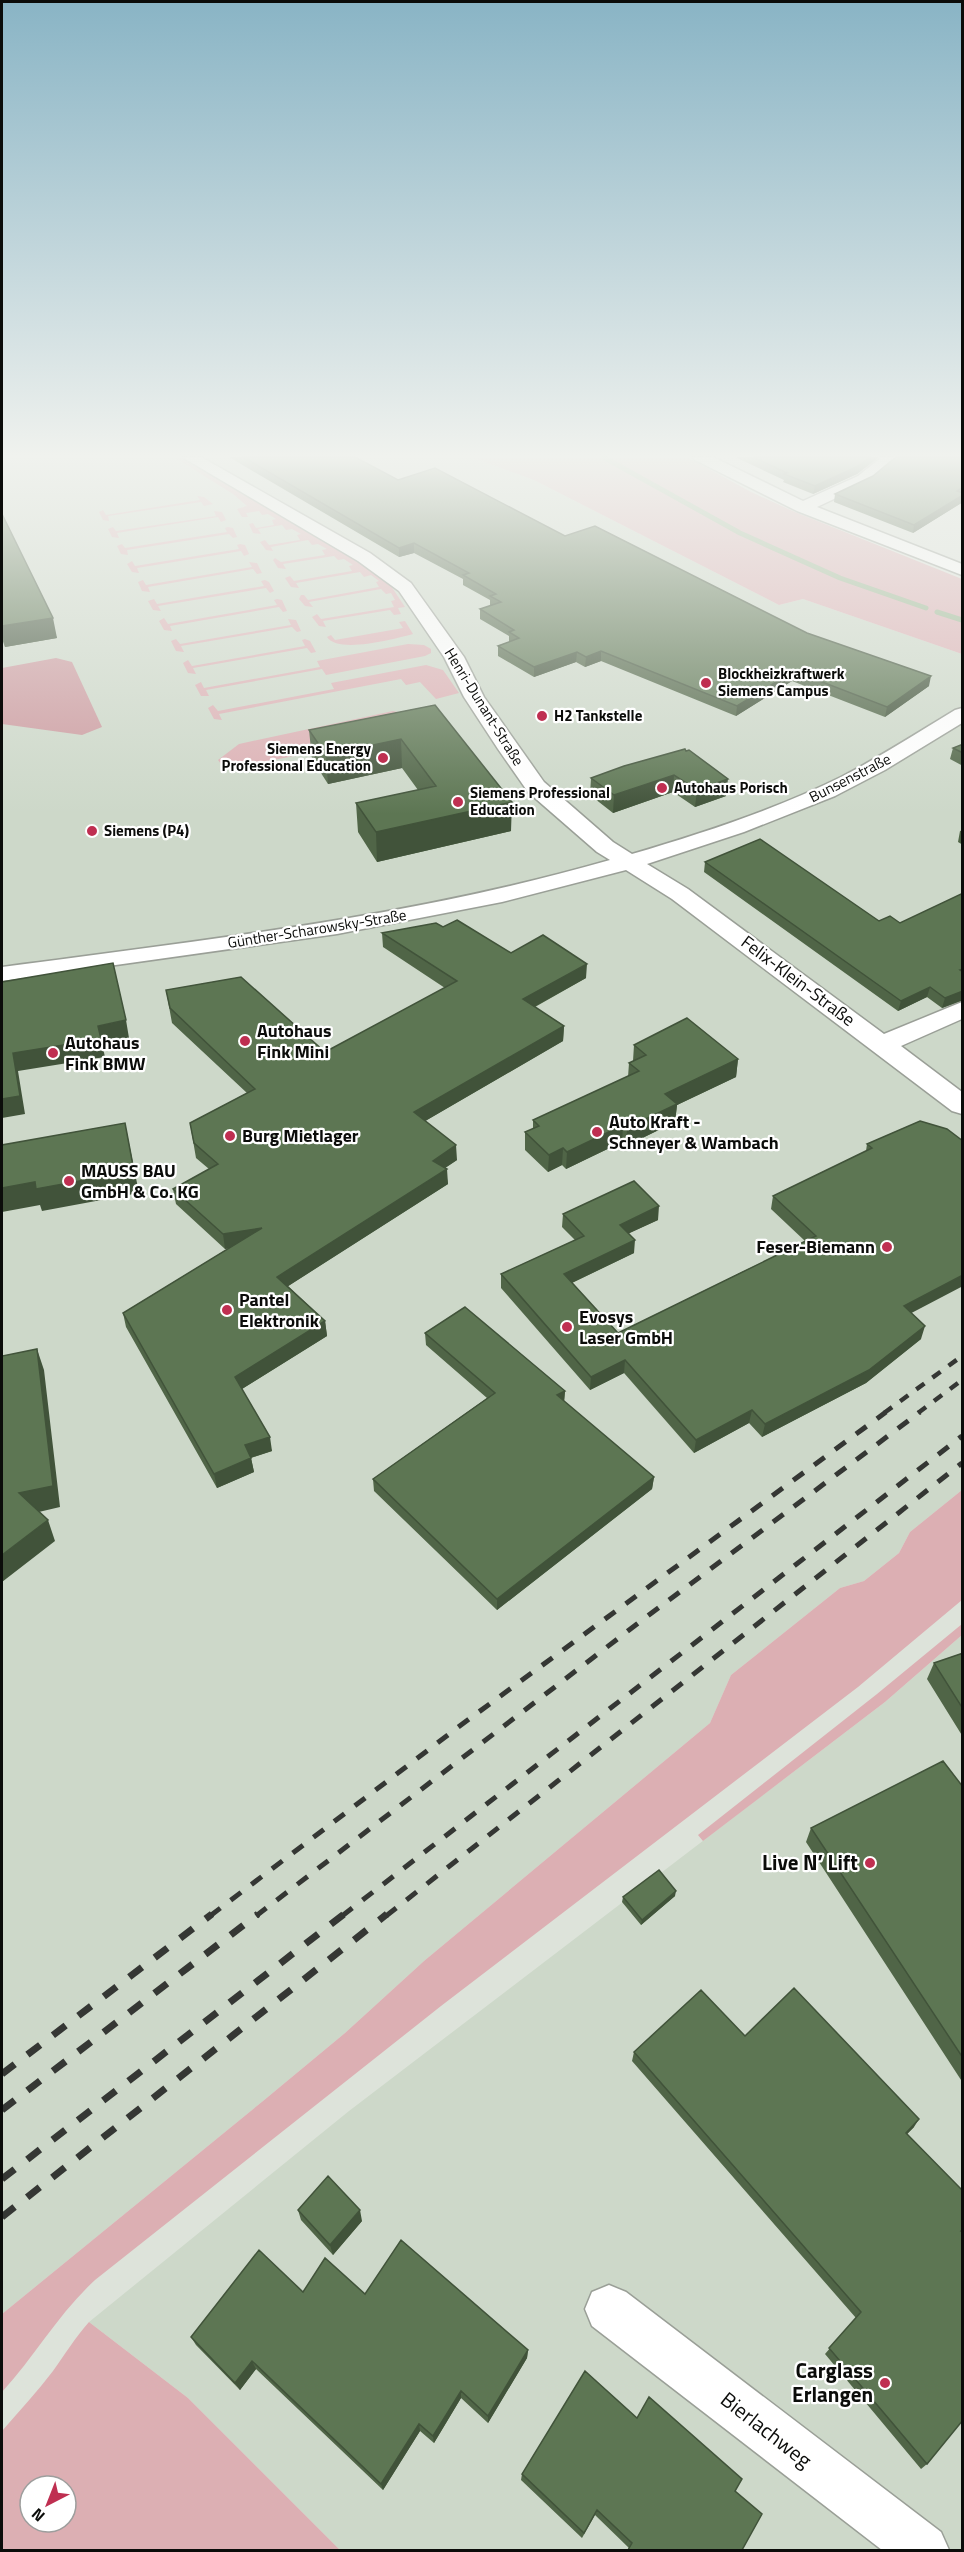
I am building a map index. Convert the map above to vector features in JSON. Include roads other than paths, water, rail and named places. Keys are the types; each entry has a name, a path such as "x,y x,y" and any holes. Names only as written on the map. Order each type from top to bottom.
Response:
{"street":[{"name":"Henri-Dunant-Straße","path":"391,576 405,586 453,657 474,697 536,787 591,835 629,863"},
{"name":"Bunsenstraße","path":"629,863 753,821 831,789 876,766 963,714"},
{"name":"Günther-Scharowsky-Straße","path":"2,974 357,924 550,884 629,863"},
{"name":"Felix-Klein-Straße","path":"629,863 680,894 963,1105"},
{"path":"884,1044 963,1010"},
{"name":"Bierlachweg","path":"609,2310 923,2550"}],"waterway":[{"path":"836,576 926,608"},
{"path":"937,612 962,620"}],"railway":[{"path":"884,1413 962,1356"},
{"path":"918,1413 962,1380"},
{"path":"210,1916 457,1728 886,1412"},
{"path":"256,1916 637,1624 920,1412"},
{"path":"342,1916 962,1436"},
{"path":"386,1916 962,1463"},
{"path":"2,2074 212,1914"},
{"path":"2,2110 258,1914"},
{"path":"2,2179 344,1914"},
{"path":"2,2217 387,1914"}],"place":[{"name":"Blockheizkraftwerk Siemens Campus","path":"706,683"},
{"name":"H2 Tankstelle","path":"542,716"},
{"name":"Siemens Energy Professional Education","path":"383,758"},
{"name":"Autohaus Porisch","path":"662,788"},
{"name":"Siemens Professional Education","path":"458,802"},
{"name":"Siemens (P4)","path":"92,831"},
{"name":"Autohaus Fink Mini","path":"245,1041"},
{"name":"Autohaus Fink BMW","path":"53,1053"},
{"name":"Auto Kraft - Schneyer & Wambach","path":"597,1132"},
{"name":"Burg Mietlager","path":"230,1136"},
{"name":"MAUSS BAU GmbH & Co. KG","path":"69,1181"},
{"name":"Feser-Biemann","path":"887,1247"},
{"name":"Pantel Elektronik","path":"227,1310"},
{"name":"Evosys Laser GmbH","path":"567,1327"},
{"name":"Live N’ Lift","path":"870,1863"},
{"name":"Carglass Erlangen","path":"885,2383"}]}
